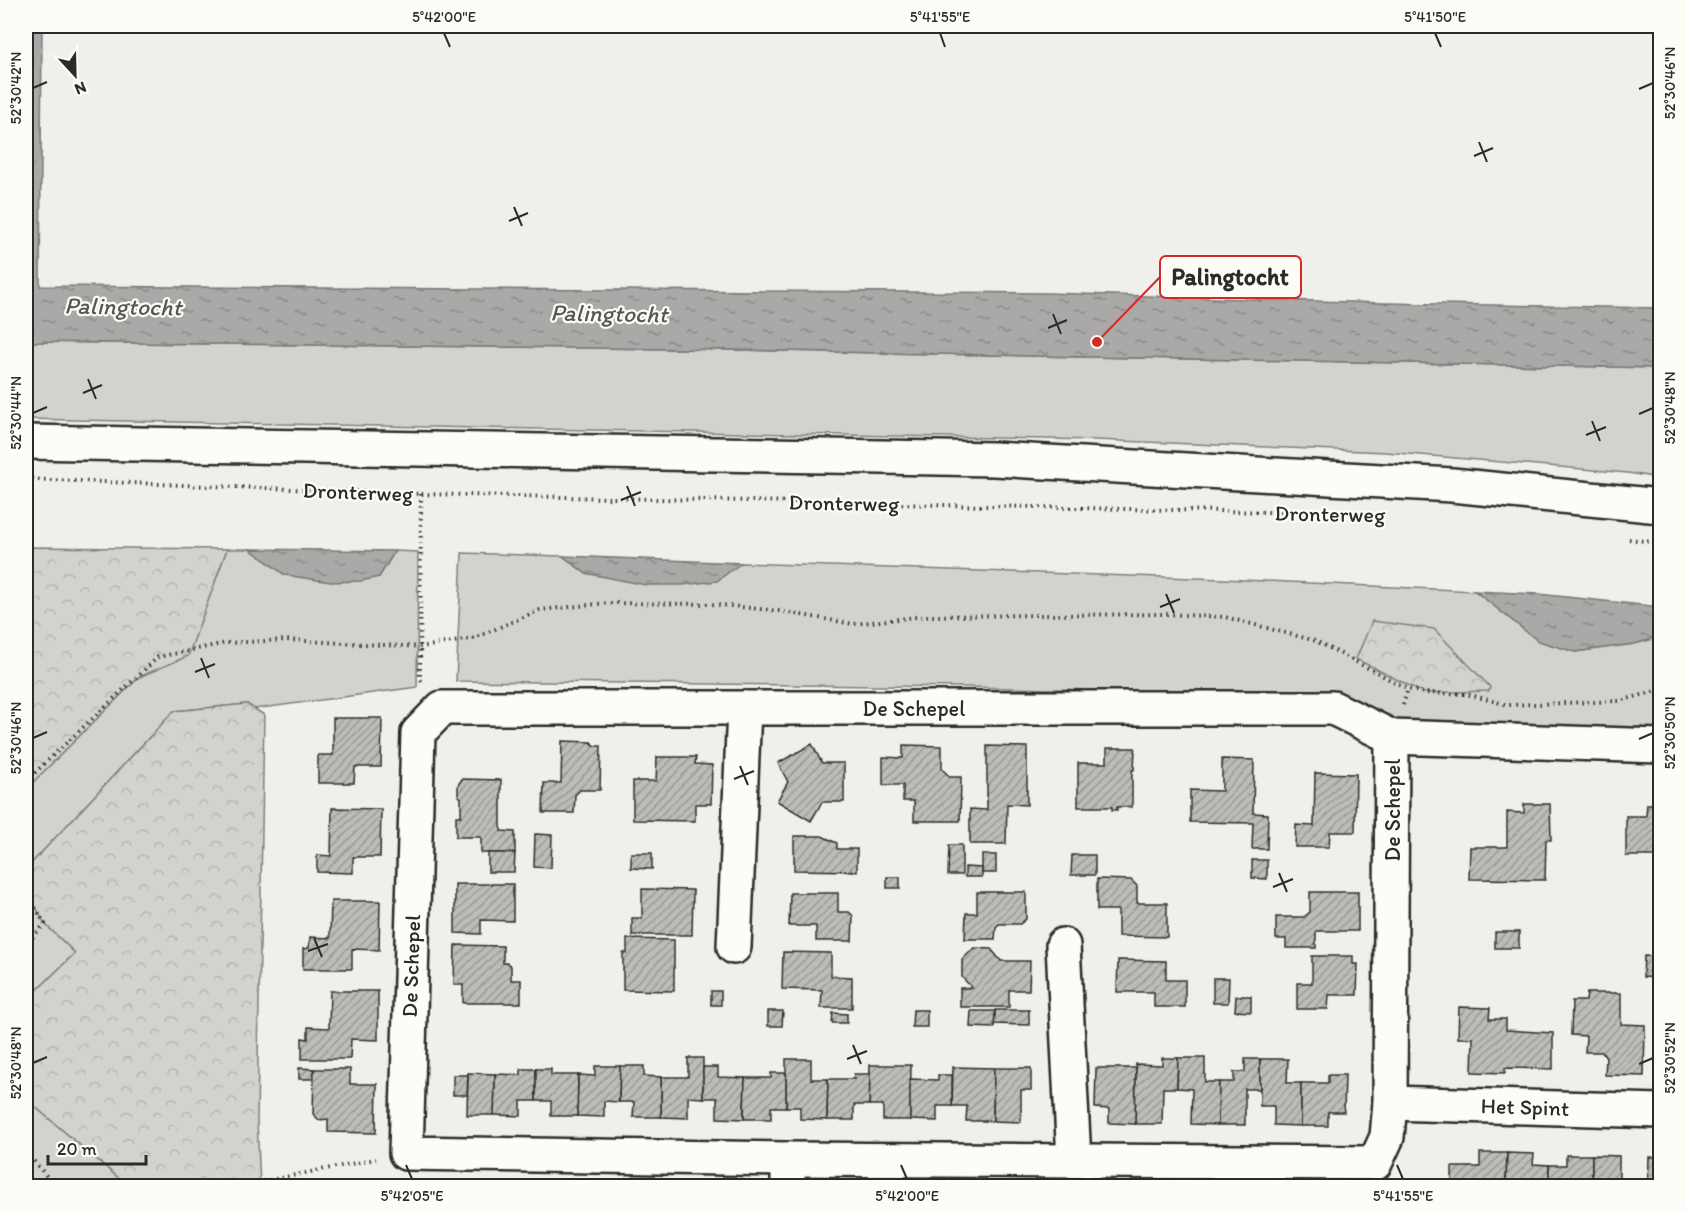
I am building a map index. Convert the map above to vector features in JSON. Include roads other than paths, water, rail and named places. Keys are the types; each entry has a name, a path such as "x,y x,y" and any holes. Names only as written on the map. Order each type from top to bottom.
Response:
{"street":[{"name":"Dronterweg","path":"26,442 994,459 1452,484 1660,506"},
{"name":"De Schepel","path":"442,708 744,708 1333,708 1392,737 1390,1102 1387,1137 1375,1163 1074,1161 788,1173 406,1153 418,733 442,708"},
{"path":"734,947 744,708"},
{"path":"1392,737 1660,746"},
{"path":"1063,945 1074,1161"},
{"name":"Het Spint","path":"1390,1102 1660,1111"}],"water":[{"path":"26,26 42,26 40,286 1046,293 1660,308 1660,368 678,349 26,342"},
{"path":"250,549 395,551 379,577 361,581 331,582 285,575"},
{"path":"563,556 741,563 717,581 682,585 646,585 585,573"},
{"path":"1475,591 1538,594 1660,607 1660,637 1634,644 1575,652 1538,641"}],"place":[{"name":"Palingtocht","path":"1097,342"}]}
